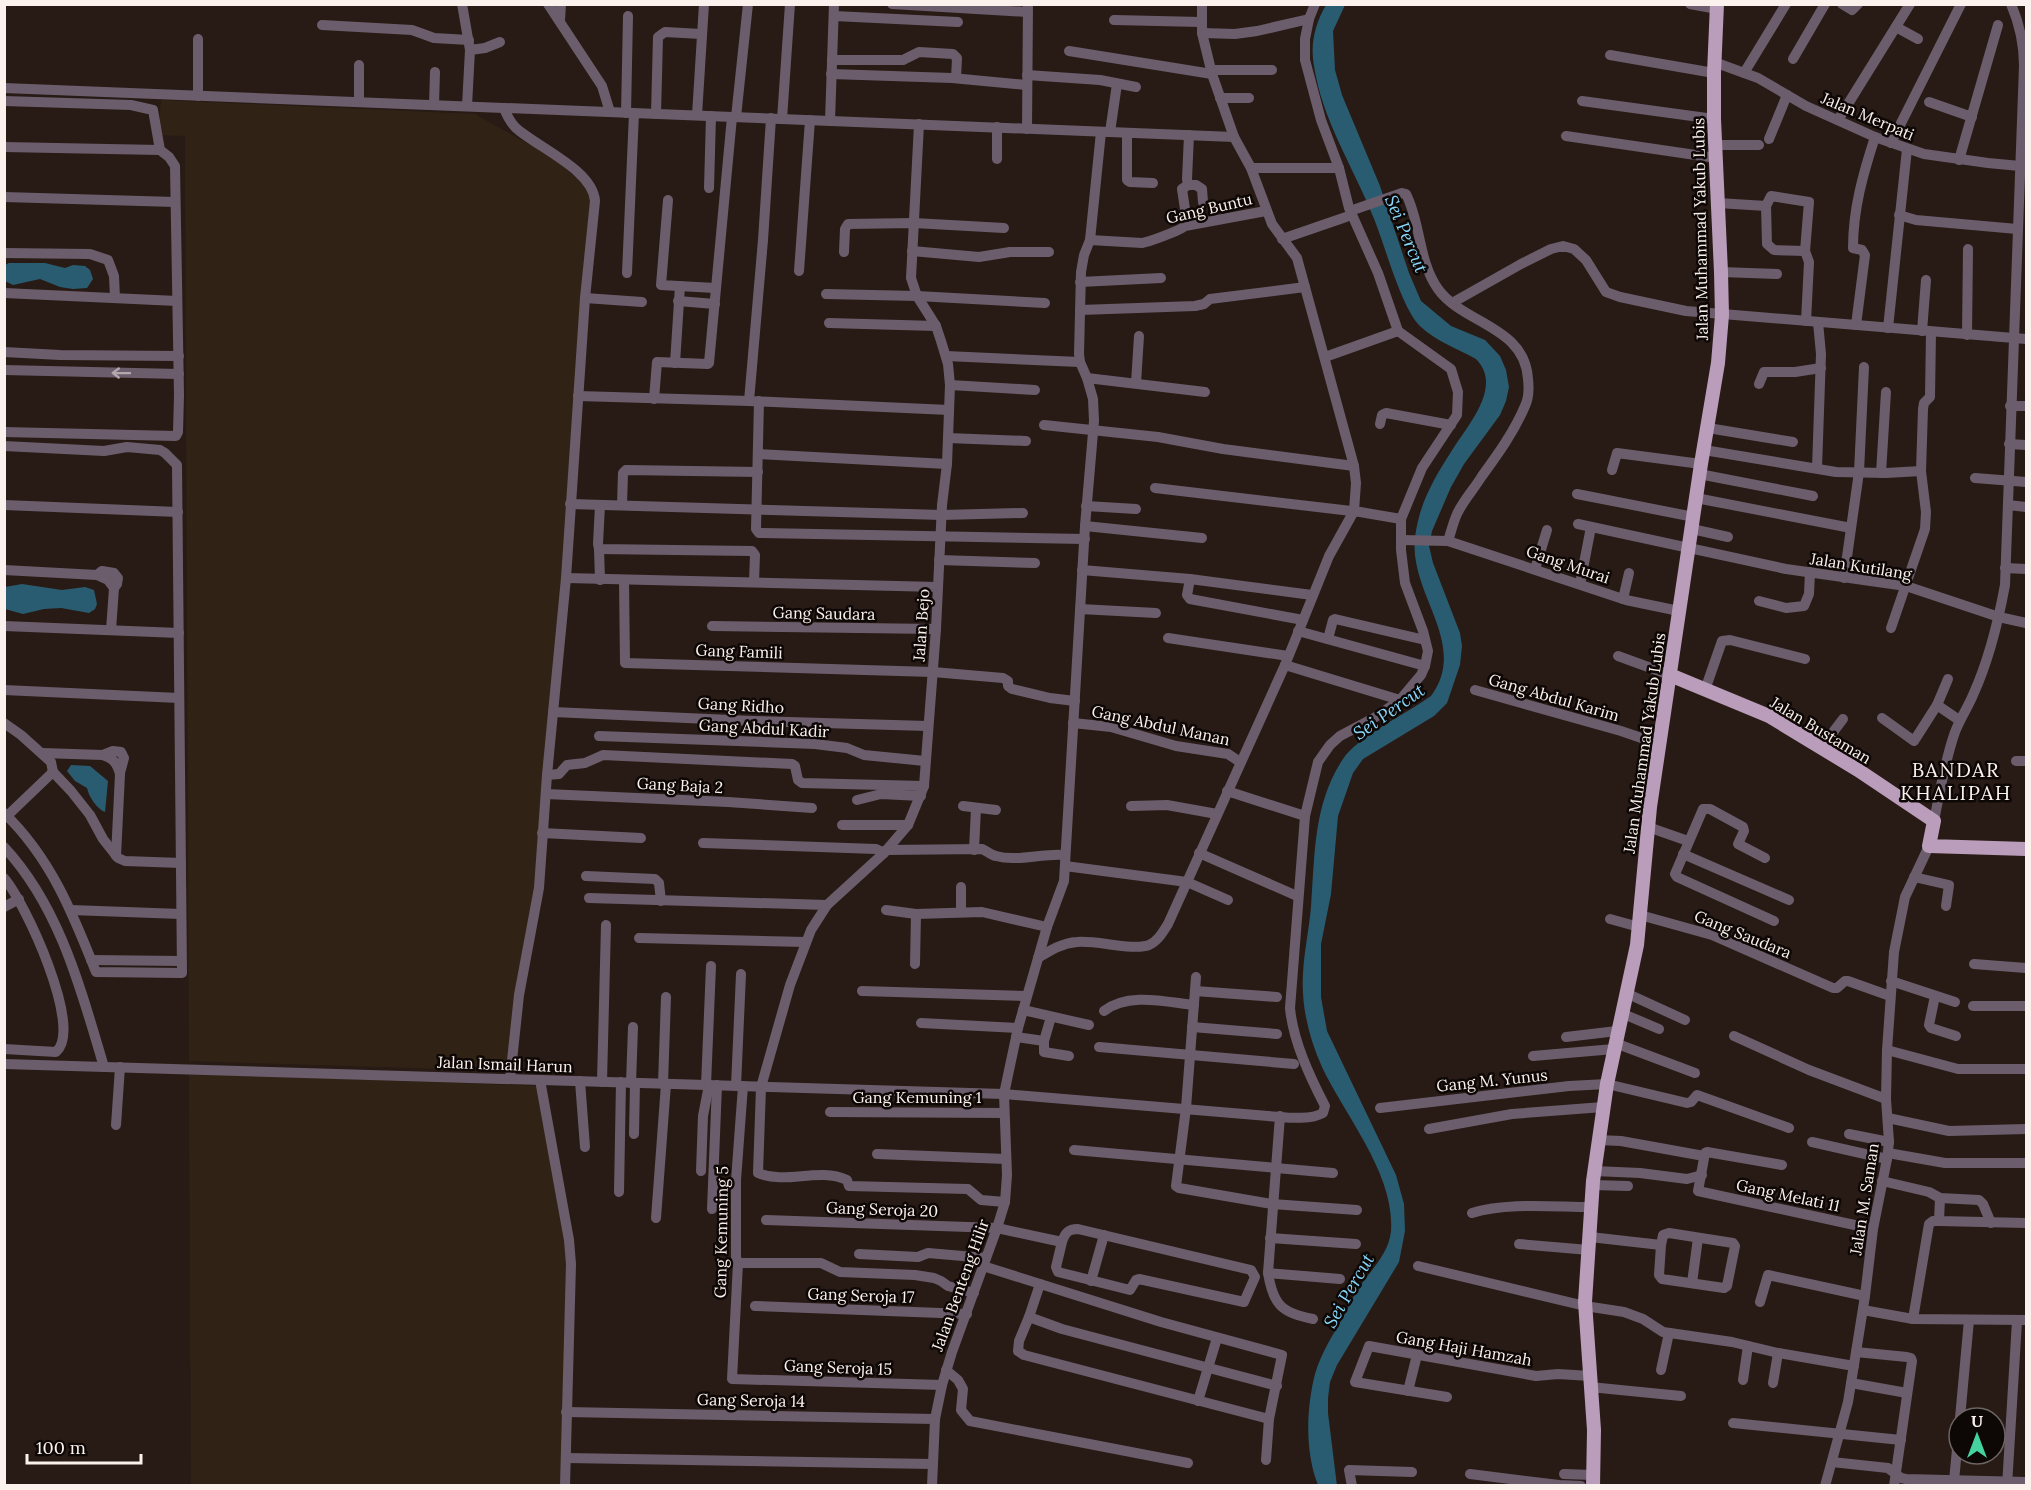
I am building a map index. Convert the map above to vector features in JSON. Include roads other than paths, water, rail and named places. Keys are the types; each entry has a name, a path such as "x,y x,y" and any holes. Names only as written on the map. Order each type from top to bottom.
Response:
{"main road":[{"name":"Jalan Muhammad Yakub Lubis","path":"1593,1480 1594,1430 1585,1306 1593,1178 1615,1041 1637,945 1648,827 1659,744 1718,363 1722,315 1714,119 1717,7"},
{"name":"Jalan Bustaman","path":"1670,675 1769,716 1934,821"},
{"path":"1934,821 1929,846 2026,849"}],"street":[{"path":"462,4 469,45 466,106"},
{"path":"548,4 602,86 610,112"},
{"path":"560,20 561,4"},
{"path":"697,116 704,4"},
{"path":"654,399 657,362 708,364 748,4"},
{"path":"790,4 763,240 754,401 758,454 756,530 759,533 1085,539"},
{"path":"892,4 1028,8 1028,129"},
{"path":"1038,958 1054,948 1077,942 1149,945 1168,924 1286,661 1329,556 1354,511 1356,483 1354,466 1326,357 1296,255 1272,224 1251,168 1234,137 1212,72 1201,27 1202,4"},
{"path":"1199,853 1297,896 1305,816 1318,762 1340,736 1374,718 1400,699 1421,675 1428,651 1405,583 1401,519 1422,468 1457,415 1458,392 1451,369 1398,331 1366,244 1348,214 1340,172 1321,120 1305,60 1305,39 1315,4"},
{"path":"1690,4 1717,7"},
{"path":"1744,73 1786,4"},
{"path":"1793,58 1825,4"},
{"path":"1842,4 1852,10 1858,4"},
{"path":"1838,120 1910,4"},
{"path":"1891,143 1961,4"},
{"path":"2012,7 2026,16"},
{"path":"1934,821 1950,746 1959,720 1982,674 1999,617 2005,568 2013,339 2021,252 2017,229 2023,165 2024,98 2024,47 2012,7"},
{"path":"830,121 834,10 958,21"},
{"path":"627,273 630,113 628,16"},
{"path":"1114,20 1201,27 1235,34 1309,19"},
{"path":"322,25 412,30 435,39 485,48 500,42"},
{"path":"1959,160 1998,25"},
{"path":"1896,27 1918,39"},
{"path":"656,114 658,37 665,32 701,34"},
{"path":"198,39 198,96"},
{"path":"1069,51 1212,72 1272,70"},
{"path":"832,60 903,60 919,52 953,54 957,58 956,78"},
{"name":"Jalan Merpati","path":"1610,55 1714,67 1744,73 1758,78 1806,106 1907,149 1959,160 2023,165"},
{"path":"358,102 359,65"},
{"path":"434,105 435,72"},
{"path":"831,74 1100,80 1136,87"},
{"path":"946,356 1080,362 1082,262 1090,240 1105,132 1118,84"},
{"path":"4,88 1234,137"},
{"path":"1769,139 1787,95"},
{"path":"1220,98 1249,98"},
{"path":"4,101 131,105 153,110 160,150 175,166 179,356 178,432 176,436 4,432"},
{"path":"1582,101 1714,119"},
{"path":"1929,102 1972,117"},
{"path":"504,108 509,120 517,129 576,171 593,191 595,201 585,298 570,504 561,712 553,774 546,794 537,905 519,995 510,1079"},
{"path":"709,188 711,116"},
{"path":"799,271 810,120"},
{"name":"Jalan Bejo","path":"919,124 911,278 917,296 936,326 946,356 950,385 936,629 922,791 908,825 885,852 827,905 806,942 790,985 761,1087 758,1173 785,1177 820,1174 837,1176 847,1180 849,1186 968,1189 981,1200 1005,1202"},
{"path":"997,159 998,127"},
{"path":"1127,133 1127,180 1153,183"},
{"path":"1188,184 1186,173 1189,135"},
{"path":"1566,136 1715,152 1759,145"},
{"path":"1856,325 1865,255 1864,251 1854,250 1852,246 1858,190 1875,137"},
{"path":"4,147 160,150"},
{"path":"1888,328 1907,149"},
{"path":"1251,168 1340,172"},
{"path":"1185,209 1182,189 1188,184 1200,186 1203,202"},
{"path":"1282,239 1366,205 1404,193 1407,196 1429,272 1438,290 1459,310 1486,323 1510,341 1521,354 1528,373 1527,403 1508,440 1457,514 1446,541"},
{"path":"1805,251 1774,250 1767,244 1766,206 1771,196 1809,202 1805,251 1809,262 1812,321 1821,368 1817,468"},
{"path":"4,197 175,202"},
{"path":"668,200 661,285 715,288"},
{"path":"1718,203 1766,206"},
{"name":"Gang Buntu","path":"1090,240 1150,242 1167,233 1180,231 1185,226 1266,210"},
{"path":"1899,215 1916,220 2017,229"},
{"path":"844,252 845,229 848,224 1004,228"},
{"path":"1452,303 1521,264 1551,249 1563,246 1574,249 1586,260 1602,287 1611,295 1686,311 2026,339"},
{"path":"1966,335 1968,249"},
{"path":"912,251 979,257 1010,252 1049,252"},
{"path":"4,253 90,254 108,261 114,276 115,298"},
{"path":"1721,272 1777,274"},
{"path":"1080,282 1161,278"},
{"path":"1892,628 1926,521 1921,471 1923,406 1930,397 1926,280"},
{"path":"675,363 680,286"},
{"path":"1080,310 1195,306 1204,304 1210,299 1305,287"},
{"path":"4,293 177,301"},
{"path":"826,294 1045,303"},
{"path":"585,298 642,302"},
{"path":"678,301 715,304"},
{"path":"828,323 936,326"},
{"path":"1326,357 1398,331"},
{"path":"1136,383 1139,336"},
{"path":"4,352 179,356"},
{"name":"Jalan Benteng Hilir","path":"932,1485 936,1419 942,1385 998,1228 1005,1202 1004,1094 1017,1032 1047,927 1062,890 1094,410 1087,378 1080,362"},
{"path":"1844,578 1859,472 1864,367"},
{"path":"1758,384 1764,372 1796,372 1821,368"},
{"path":"4,370 179,374"},
{"path":"1087,378 1205,392"},
{"path":"950,385 1035,390"},
{"path":"1881,473 1886,393"},
{"path":"578,396 949,410"},
{"path":"2010,406 2026,406"},
{"path":"1380,424 1382,415 1386,413 1451,424"},
{"path":"1044,425 1093,432 1158,437 1223,449 1354,466"},
{"path":"1708,428 1793,442"},
{"path":"948,438 1026,441"},
{"path":"2009,444 2026,446"},
{"path":"4,446 104,451 127,447 160,450 177,465 182,973 96,972 71,910 51,872 6,815 53,772"},
{"path":"1612,470 1617,453 1701,463 1881,473 1921,471"},
{"path":"758,454 947,464"},
{"path":"1701,463 1813,496"},
{"path":"622,506 626,470 758,472"},
{"path":"1975,478 2026,482"},
{"path":"1155,488 1354,511 1401,519"},
{"path":"1577,494 1693,523 1728,537"},
{"path":"1696,498 1851,528"},
{"path":"570,504 942,515 1023,513"},
{"path":"4,505 178,512"},
{"path":"600,505 598,544 600,580"},
{"path":"2008,505 2026,507"},
{"path":"1086,506 1136,509"},
{"name":"Jalan Kutilang","path":"1578,524 1689,549 1810,572 1906,586 1999,617 2026,623"},
{"path":"1085,526 1203,538"},
{"path":"1580,584 1591,527"},
{"path":"1535,568 1547,530"},
{"name":"Gang Murai","path":"1404,540 1446,541 1535,568 1623,599 1678,611"},
{"path":"599,549 752,551 755,560 754,582"},
{"path":"939,560 1035,563"},
{"path":"2005,568 2026,569"},
{"path":"4,570 114,573 118,578 114,588 111,630"},
{"path":"1083,570 1190,579 1312,595"},
{"path":"1759,601 1786,608 1804,606 1809,594 1810,572"},
{"path":"1623,599 1629,573"},
{"path":"566,578 938,587"},
{"path":"1190,579 1187,595 1190,599 1303,620"},
{"name":"Gang Famili","path":"624,581 625,663 933,672"},
{"path":"1080,609 1156,613"},
{"path":"1328,639 1335,619 1425,640"},
{"path":"4,626 179,633"},
{"name":"Gang Saudara","path":"712,626 936,629"},
{"path":"1298,632 1425,666"},
{"path":"1168,638 1286,661 1400,699"},
{"path":"1705,690 1722,641 1730,640 1805,659"},
{"path":"1618,656 1670,675"},
{"path":"933,672 1003,678 1008,681 1008,686 1012,689 1050,698 1075,700"},
{"path":"1882,718 1914,741 1936,705 1948,679"},
{"path":"4,690 180,698"},
{"name":"Gang Abdul Karim","path":"1475,690 1659,744"},
{"path":"1936,705 1959,720"},
{"name":"Gang Ridho","path":"561,712 928,726"},
{"path":"1821,748 1843,719"},
{"path":"4,723 51,762 53,772 71,790 90,815 103,839 116,856 125,861 181,863"},
{"name":"Gang Abdul Manan","path":"1073,723 1111,727 1176,746 1228,754 1240,762"},
{"name":"Gang Abdul Kadir","path":"599,736 815,744 847,748 864,755 925,761"},
{"path":"42,753 103,755 113,751 121,752 124,758 120,774 116,856"},
{"path":"553,774 567,765 585,764 603,755 792,764 795,766 798,780 802,783 922,791"},
{"path":"857,800 881,794 922,791"},
{"path":"1227,791 1305,816"},
{"name":"Gang Baja 2","path":"546,794 812,808"},
{"path":"1131,806 1167,805 1217,814"},
{"path":"963,806 996,810"},
{"path":"974,850 976,808"},
{"path":"1765,858 1738,844 1744,831 1743,827 1705,808 1702,810 1675,874 1677,877 1773,921"},
{"path":"842,825 908,825"},
{"path":"1648,827 1688,841"},
{"path":"542,832 641,838"},
{"path":"703,843 876,849 885,852 937,848 982,849 996,856 1010,858 1046,854 1065,855"},
{"name":"Jalan M. Saman","path":"1825,1485 1841,1434 1851,1383 1873,1229 1888,1151 1887,1050 1891,981 1899,926 1905,897 1929,846"},
{"path":"4,847 34,884 56,925 72,966 104,1067"},
{"path":"1683,854 1789,900"},
{"path":"1065,866 1187,882 1228,900"},
{"path":"586,876 655,879 659,883 661,901"},
{"path":"1914,877 1948,885 1946,906"},
{"path":"4,878 31,921 49,964 60,1007 64,1036 62,1048 56,1052 4,1049"},
{"path":"961,887 961,912"},
{"name":"Jalan Ismail Harun","path":"4,1064 1004,1094 1280,1116 1320,1115 1325,1110 1291,1026 1290,996 1294,971 1297,896"},
{"path":"589,898 827,905"},
{"path":"4,908 19,899"},
{"path":"71,910 181,914"},
{"path":"886,910 916,914 982,912 1047,927"},
{"path":"915,964 916,914"},
{"name":"Gang Saudara","path":"1610,919 1640,921 1712,935 1833,988 1838,988 1848,981 1890,996"},
{"path":"602,1082 606,926"},
{"path":"639,938 806,942"},
{"path":"1974,964 2026,968"},
{"path":"711,966 712,1209"},
{"name":"Gang Kemuning 5","path":"732,1379 738,1263 736,1257 736,1180 741,974"},
{"path":"1196,977 1186,1108 1175,1182 1179,1188 1272,1204 1357,1210"},
{"path":"1891,981 1954,1002"},
{"path":"862,991 1026,996"},
{"path":"1195,991 1276,996"},
{"path":"1626,993 1685,1020"},
{"path":"1935,996 1929,1025 1931,1028 1956,1036"},
{"path":"656,1218 664,1084 666,997"},
{"path":"1104,1011 1116,1002 1126,1001 1156,1000 1194,1005"},
{"path":"1973,1006 2026,1006"},
{"path":"1023,1010 1089,1025"},
{"path":"1621,1013 1659,1029"},
{"path":"1051,1017 1044,1041 1044,1052 1070,1056"},
{"path":"921,1023 1017,1032 1044,1041"},
{"path":"619,1192 633,1027"},
{"path":"1192,1027 1277,1034"},
{"path":"1734,1036 1809,1070 1886,1099"},
{"path":"1566,1037 1615,1041 1695,1073"},
{"path":"1533,1056 1615,1041"},
{"path":"1099,1047 1294,1064"},
{"path":"1887,1050 1959,1069 2026,1069"},
{"path":"116,1125 120,1067"},
{"path":"540,1080 571,1254 565,1485"},
{"path":"580,1081 585,1147"},
{"path":"629,1083 634,1134"},
{"name":"Gang M. Yunus","path":"1380,1108 1607,1084 1687,1103 1697,1095 1789,1128"},
{"path":"701,1171 703,1116 711,1085"},
{"path":"1429,1129 1512,1114 1603,1107"},
{"name":"Gang Kemuning 1","path":"830,1112 1004,1113"},
{"path":"1280,1116 1268,1273 1273,1296 1284,1310 1296,1316 1313,1319"},
{"path":"1888,1118 1949,1131 2026,1129"},
{"path":"1849,1134 1888,1151"},
{"path":"1598,1140 1621,1141 1704,1156"},
{"path":"1812,1142 1888,1151 1945,1163 2026,1163"},
{"path":"1074,1150 1333,1173"},
{"path":"1593,1178 1640,1173 1687,1179 1702,1175 1705,1153 1711,1151 1782,1165"},
{"path":"877,1154 1006,1159"},
{"name":"Gang Melati 11","path":"1702,1175 1698,1191 1873,1229"},
{"path":"1593,1178 1628,1186"},
{"path":"1882,1181 1929,1192 1940,1198 1979,1200 1991,1223"},
{"path":"1939,1221 1940,1198"},
{"path":"1472,1213 1509,1208 1592,1207"},
{"name":"Gang Seroja 20","path":"766,1220 998,1228 1062,1242"},
{"path":"1913,1319 1929,1224 1933,1221 2026,1223"},
{"path":"1072,1229 1104,1235 1251,1270 1255,1277 1246,1300 1241,1302 1139,1279 1130,1290 1058,1272 1056,1267 1065,1233 1072,1229"},
{"path":"1666,1233 1732,1243 1735,1246 1727,1286 1724,1288 1660,1278 1661,1245 1663,1235 1666,1233"},
{"path":"1091,1281 1104,1235"},
{"path":"1270,1238 1356,1244"},
{"path":"1692,1283 1698,1238"},
{"path":"1519,1244 1661,1245"},
{"path":"859,1254 918,1257 928,1253 985,1262 1040,1284 1217,1338 1282,1355 1269,1419 1266,1460"},
{"path":"738,1263 821,1263 840,1272 934,1278 948,1286 974,1293"},
{"path":"1418,1266 1585,1306 1624,1312 1669,1333 1854,1366"},
{"path":"1268,1273 1340,1280"},
{"path":"1760,1302 1768,1275 1865,1296"},
{"path":"1040,1284 1018,1341 1020,1354 1269,1419"},
{"name":"Gang Seroja 17","path":"755,1306 967,1314"},
{"path":"1863,1310 1913,1319 2022,1321 2007,1484"},
{"path":"1029,1317 1062,1329 1277,1386"},
{"path":"1961,1406 1969,1320"},
{"path":"1661,1370 1669,1333"},
{"path":"1198,1401 1217,1338"},
{"name":"Gang Haji Hamzah","path":"1407,1391 1355,1382 1369,1346 1536,1376 1557,1374 1590,1382 1681,1396"},
{"path":"1743,1380 1748,1346"},
{"path":"1856,1352 1907,1357 1912,1361 1894,1485"},
{"path":"1773,1383 1778,1353"},
{"path":"1417,1355 1407,1391 1447,1397"},
{"path":"946,1370 958,1380 963,1389 961,1410 970,1421 1188,1463"},
{"name":"Gang Seroja 15","path":"732,1379 942,1385"},
{"path":"1851,1383 1907,1393"},
{"name":"Gang Seroja 14","path":"566,1412 936,1419"},
{"path":"1733,1423 1901,1440"},
{"path":"566,1458 933,1464"},
{"path":"1832,1462 1888,1468 1906,1479 2007,1484 2026,1482"},
{"path":"1954,1481 1955,1466"},
{"path":"1352,1485 1349,1470 1412,1472"},
{"path":"1470,1474 1558,1485 1581,1485"},
{"path":"1564,1474 1593,1480"}],"water":[{"name":"Sei Percut","path":"1326,5 1345,5 1333,31 1335,70 1342,95 1380,186 1409,273 1421,301 1451,326 1485,340 1500,356 1506,370 1509,387 1500,415 1464,464 1451,487 1432,531 1429,546 1433,563 1460,633 1462,646 1460,665 1447,703 1434,716 1363,759 1353,773 1338,816 1331,894 1321,944 1321,997 1327,1031 1396,1175 1404,1204 1405,1231 1399,1262 1337,1365 1330,1382 1328,1413 1337,1486 1318,1485 1314,1472 1308,1431 1312,1388 1324,1351 1356,1292 1383,1254 1391,1231 1390,1210 1377,1167 1322,1067 1313,1045 1305,1010 1304,966 1317,830 1326,794 1343,759 1371,734 1431,696 1440,679 1444,663 1443,646 1420,579 1415,551 1416,534 1428,492 1441,467 1480,407 1486,382 1484,370 1476,359 1440,341 1421,327 1407,306 1400,290 1372,214 1331,123 1318,86 1313,58 1313,42 1316,27"},
{"path":"45,263 65,268 73,265 85,266 90,270 93,279 87,288 60,287 40,279 13,285 5,281 5,265"},
{"path":"22,584 62,590 85,587 94,590 97,604 95,609 89,613 61,608 23,614 5,609 5,587"},
{"path":"71,765 90,766 108,781 105,812 94,802 87,788 75,781 67,771"}],"district":[{"name":"BANDAR KHALIPAH","path":"1956,782"}]}
